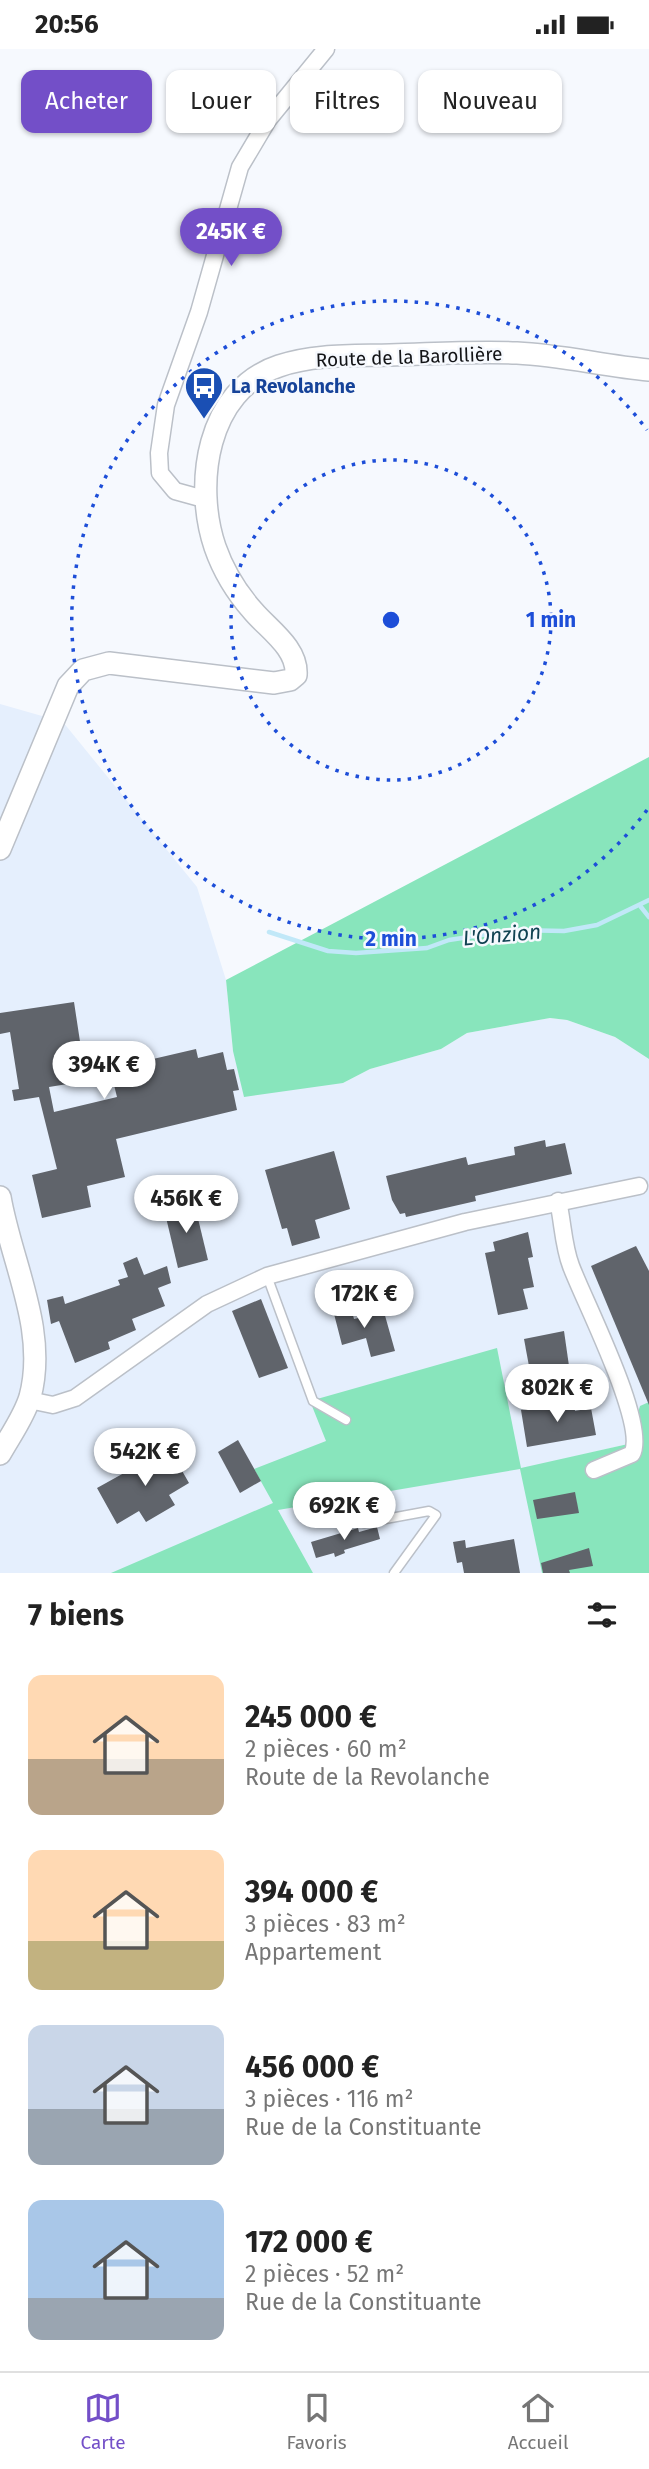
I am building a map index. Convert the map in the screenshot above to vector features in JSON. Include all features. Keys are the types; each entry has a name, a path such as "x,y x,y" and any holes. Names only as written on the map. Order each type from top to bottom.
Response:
{"main road":[{"name":"Route de la Barollière","path":"0,849 47,731 68,686 83,670 109,663 274,683 290,680 296,675 297,666 289,649 252,610 228,575 208,525 204,499 204,475 210,449 224,416 240,391 258,376 278,366 340,356 518,353 649,370"},
{"path":"0,1197 35,1344 36,1370 29,1400 0,1454"}],"street":[{"path":"204,499 175,491 160,473 159,453 166,405 199,313 240,167 268,120 326,49"},
{"path":"29,1400 53,1405 75,1398 207,1304 267,1276 465,1222 639,1185"},
{"path":"558,1202 570,1263 628,1404 636,1436 632,1454 594,1470"}],"lane":[{"path":"267,1276 313,1401 346,1420"},
{"path":"364,1523 429,1511 436,1515 394,1573"}],"shaded area":[{"path":"0,704 63,722 197,887 226,980 233,1051 343,1083 370,1069 441,1049 467,1033 550,1018 567,1020 615,1037 649,1059 649,1402 628,1444 521,1469 542,1573 0,1573"}],"green space":[{"path":"649,757 649,1059 615,1037 567,1020 550,1018 467,1033 441,1049 370,1069 343,1083 244,1097 233,1051 226,980"},
{"path":"497,1348 521,1468 628,1444 640,1406 649,1402 649,1573 542,1573 520,1469 278,1510 313,1573 111,1573 273,1503 254,1469 326,1441 310,1401"}],"building":[{"path":"74,1002 86,1081 49,1087 54,1112 117,1097 110,1069 196,1049 198,1058 223,1052 227,1070 234,1069 239,1090 233,1091 237,1110 116,1139 125,1177 87,1186 91,1207 42,1218 32,1175 57,1169 39,1097 14,1101 12,1090 19,1089 10,1032 0,1034 0,1013"},
{"path":"545,1140 546,1147 565,1143 572,1174 475,1196 476,1201 406,1217 405,1213 400,1214 392,1200 386,1176 466,1157 468,1165 515,1155 514,1147"},
{"path":"334,1151 350,1209 315,1220 320,1238 292,1246 287,1228 282,1229 265,1170"},
{"path":"194,1202 208,1260 178,1268 164,1209"},
{"path":"528,1232 533,1257 528,1258 534,1287 523,1289 528,1309 498,1315 485,1253 495,1251 493,1242"},
{"path":"636,1246 649,1271 649,1405 591,1266"},
{"path":"137,1257 144,1275 167,1266 171,1283 158,1288 165,1306 132,1319 136,1330 108,1342 110,1349 75,1363 59,1321 51,1324 47,1300 63,1296 65,1304 120,1285 118,1280 128,1277 123,1263"},
{"path":"261,1299 288,1368 259,1378 232,1311"},
{"path":"349,1300 354,1319 384,1312 395,1351 371,1357 366,1338 342,1345 333,1310 341,1308 340,1303"},
{"path":"564,1331 571,1380 533,1388 524,1339"},
{"path":"574,1401 575,1411 591,1408 596,1435 527,1447 521,1410"},
{"path":"238,1440 261,1481 240,1493 218,1452"},
{"path":"169,1448 189,1483 169,1495 175,1505 146,1522 139,1511 117,1524 97,1488"},
{"path":"575,1492 579,1513 537,1519 533,1500"},
{"path":"377,1527 380,1539 344,1550 345,1553 335,1557 334,1553 316,1558 311,1542 358,1528 359,1532"},
{"path":"514,1539 520,1573 464,1573 462,1562 457,1563 453,1542 465,1540 466,1548"},
{"path":"589,1548 593,1566 569,1570 570,1573 543,1573 541,1563"}],"waterway":[{"name":"L'Onzion","path":"269,932 328,951 356,953 427,948 449,940 515,930 564,931 597,925 649,900"},
{"path":"641,907 649,917"}],"place":[{"name":"La Revolanche","path":"204,420"}]}
